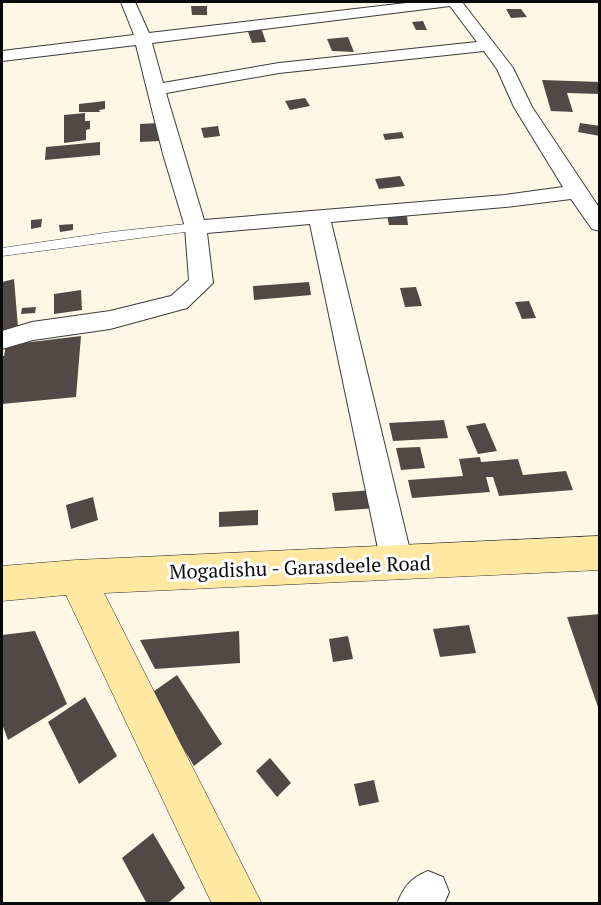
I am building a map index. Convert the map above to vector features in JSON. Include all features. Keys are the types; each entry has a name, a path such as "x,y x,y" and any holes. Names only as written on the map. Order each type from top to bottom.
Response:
{"main road":[{"name":"Mogadishu - Garasdeele Road","path":"2,584 76,577 600,553"},
{"path":"76,577 238,903"}],"street":[{"path":"2,340 32,331 110,320 179,302 201,284 196,227 143,39 128,2"},
{"path":"2,56 448,2"},
{"path":"455,2 505,68 523,107 576,192 600,224"},
{"path":"156,89 279,68 488,46"},
{"path":"196,227 319,218 576,192"},
{"path":"319,218 397,563"}],"lane":[{"path":"2,252 111,236 196,227"}],"building":[{"path":"191,6 207,6 207,15 192,15"},
{"path":"506,9 521,9 527,17 511,18"},
{"path":"423,21 427,30 416,30 412,22"},
{"path":"261,28 266,42 252,43 247,29"},
{"path":"348,37 354,52 332,51 327,39"},
{"path":"542,80 600,82 600,94 567,93 573,112 551,111"},
{"path":"305,98 310,106 290,110 285,101"},
{"path":"105,101 105,109 99,110 100,112 79,112 79,104"},
{"path":"85,113 85,121 90,121 90,129 86,130 86,140 64,143 64,115"},
{"path":"158,123 159,141 140,142 140,124"},
{"path":"580,123 600,126 600,136 578,132"},
{"path":"218,126 220,136 204,138 201,128"},
{"path":"402,132 404,138 385,140 383,134"},
{"path":"100,142 100,155 45,160 46,147"},
{"path":"400,176 405,186 379,189 375,179"},
{"path":"387,216 407,216 408,225 389,225"},
{"path":"42,219 41,227 31,229 31,220"},
{"path":"73,224 73,230 60,232 59,225"},
{"path":"14,279 18,327 2,330 2,282"},
{"path":"309,282 311,295 254,300 253,286"},
{"path":"416,287 422,306 405,307 400,288"},
{"path":"81,290 82,310 54,314 54,294"},
{"path":"529,301 536,318 522,319 515,302"},
{"path":"36,307 35,313 21,314 22,308"},
{"path":"81,336 76,397 2,404 2,356 4,356 6,345"},
{"path":"444,420 448,438 393,441 389,423"},
{"path":"485,423 497,451 478,454 466,426"},
{"path":"420,447 425,468 401,470 396,448"},
{"path":"480,457 481,462 518,459 523,475 566,471 573,490 499,496 493,477 486,477 490,492 412,498 408,480 463,476 459,459"},
{"path":"373,490 377,508 335,511 332,493"},
{"path":"93,497 98,520 71,529 66,505"},
{"path":"258,510 258,525 219,527 219,512"},
{"path":"600,614 600,710 599,710 567,617"},
{"path":"469,625 476,653 440,657 433,629"},
{"path":"35,631 67,704 8,740 2,724 2,635"},
{"path":"239,631 240,663 155,669 140,640"},
{"path":"348,636 353,659 333,662 329,639"},
{"path":"177,675 222,744 194,766 150,694"},
{"path":"85,697 117,756 79,784 48,722"},
{"path":"270,758 291,783 277,797 256,771"},
{"path":"374,780 379,802 359,806 354,784"},
{"path":"153,833 185,888 167,904 147,904 122,858"}]}
